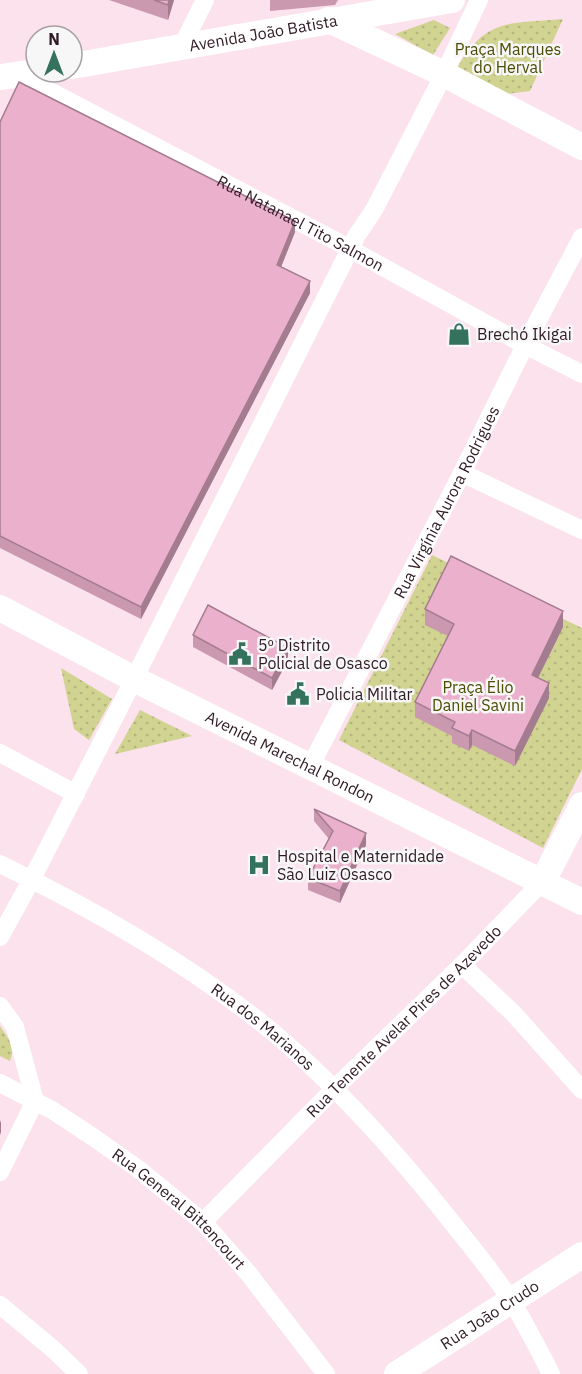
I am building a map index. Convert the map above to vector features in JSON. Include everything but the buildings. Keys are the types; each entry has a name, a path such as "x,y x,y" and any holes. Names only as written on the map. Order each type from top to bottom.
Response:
{"main road":[{"name":"Avenida João Batista","path":"84,64 329,20 377,7 452,0"},
{"path":"329,20 444,74 582,147"},
{"name":"Avenida Marechal Rondon","path":"0,608 134,679 582,902"},
{"name":"Rua Tenente Avelar Pires de Azevedo","path":"543,881 582,805"},
{"name":"Rua João Crudo","path":"397,1374 582,1255"}],"street":[{"path":"181,48 205,0"},
{"path":"0,937 76,794 351,249 374,210 444,74 479,0"},
{"name":"Rua Natanael Tito Salmon","path":"18,74 351,249 582,374"},
{"name":"Rua Virgínia Aurora Rodrigues","path":"310,767 582,237"},
{"path":"462,472 582,530"},
{"path":"0,753 76,794"},
{"name":"Rua dos Marianos","path":"0,864 141,939 221,993 280,1039 334,1088 410,1169 511,1301 551,1374"},
{"name":"Rua Tenente Avelar Pires de Azevedo","path":"203,1222 334,1088 462,965 543,881"},
{"path":"462,965 514,1014 582,1090"},
{"path":"0,1006 15,1028 35,1101 0,1172"},
{"name":"Rua General Bittencourt","path":"0,1083 52,1110 110,1149 203,1222 248,1272 326,1374"},
{"path":"0,1305 79,1374"}],"green space":[{"name":"Praça Marques do Herval","path":"563,19 530,91 505,94 457,68 468,51 489,31 514,23"},
{"name":"Praça Marques do Herval","path":"434,20 450,28 433,55 395,34"},
{"name":"Praça Élio Daniel Savini","path":"432,555 582,628 582,769 543,848 339,740"},
{"path":"61,668 112,699 89,740 74,729"},
{"path":"140,710 192,736 115,754"},
{"path":"0,1026 14,1047 10,1061 0,1056"}],"place":[{"name":"Brechó Ikigai","path":"459,334"},
{"name":"5º Distrito Policial de Osasco","path":"240,654"},
{"name":"Policia Militar","path":"298,694"},
{"name":"Hospital e Maternidade São Luiz Osasco","path":"259,865"}]}
